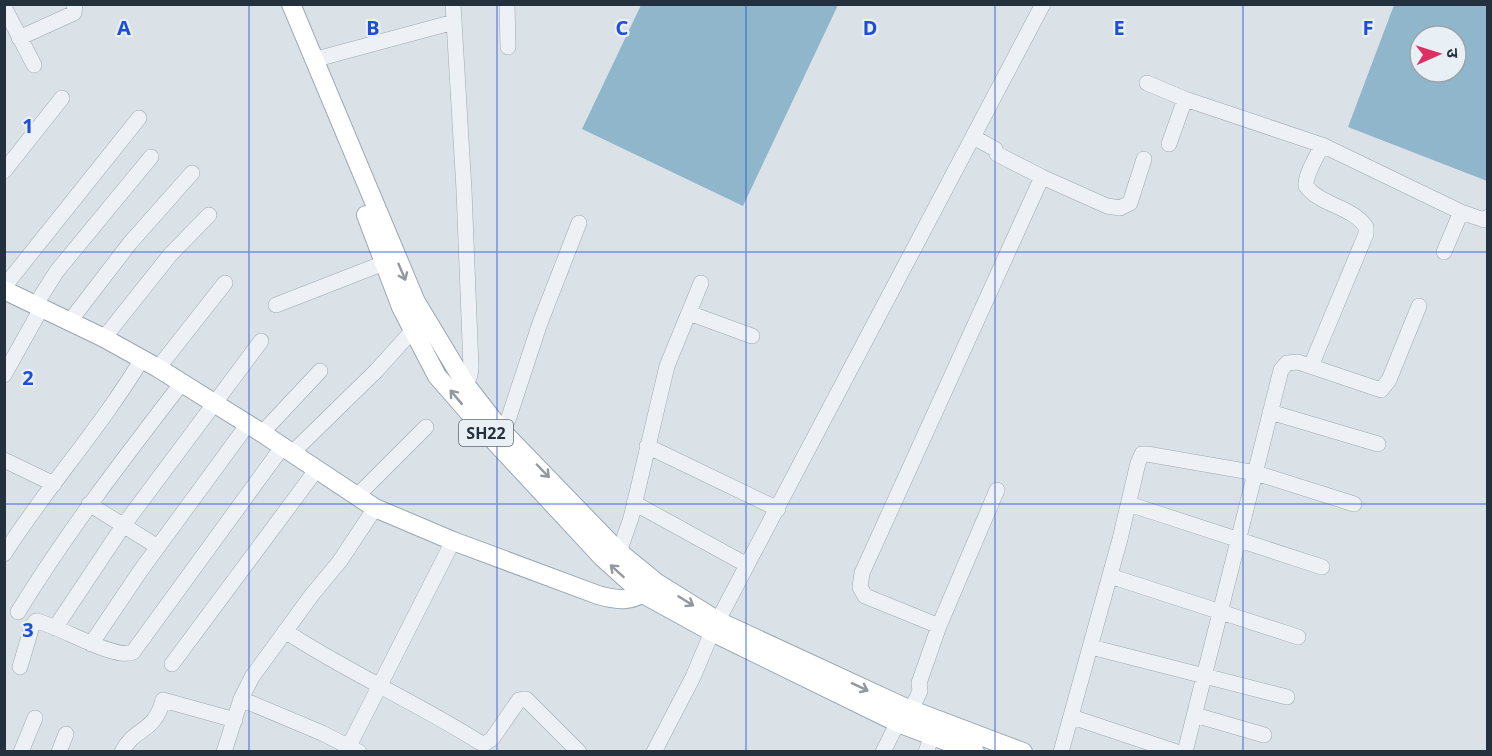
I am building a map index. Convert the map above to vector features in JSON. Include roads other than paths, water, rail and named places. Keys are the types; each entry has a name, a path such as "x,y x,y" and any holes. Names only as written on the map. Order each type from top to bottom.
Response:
{"main road":[{"name":"SH22","path":"278,4 416,302 497,435 602,557 650,589 715,627 771,653 904,713 1023,752"},
{"name":"SH22","path":"291,4 401,307 437,376 619,552 650,589"},
{"path":"4,289 104,338 150,364 255,428 375,508 453,541 607,598 629,600 650,589"},
{"name":"SH22","path":"904,713 929,743 969,751"}],"street":[{"path":"20,38 74,13 75,4"},
{"path":"453,4 471,368 466,385"},
{"path":"507,4 508,47"},
{"path":"654,752 747,565 1043,4"},
{"path":"4,7 34,65"},
{"path":"313,60 454,22"},
{"path":"1147,83 1185,99 1322,145 1461,212 1484,220 1488,217"},
{"path":"4,171 62,98"},
{"path":"1169,144 1185,99"},
{"path":"4,289 139,118"},
{"path":"972,141 995,149 998,154 1042,177 1107,206 1120,208 1130,203 1144,159"},
{"path":"1311,366 1366,234 1366,228 1357,217 1315,195 1306,186 1306,176 1316,162 1322,145"},
{"path":"4,375 62,265 151,157"},
{"path":"70,321 137,235 192,173"},
{"path":"939,626 865,596 860,587 862,573 1042,177"},
{"path":"1444,252 1461,212"},
{"path":"104,338 170,255 209,215"},
{"path":"497,435 509,417 540,322 579,223"},
{"path":"276,305 384,263"},
{"path":"4,554 87,437 225,283"},
{"path":"619,552 634,503 667,366 701,284"},
{"path":"1185,752 1281,370 1291,362 1311,366 1381,390 1389,380 1419,306"},
{"path":"689,313 752,336"},
{"path":"20,667 34,623 38,621 91,644 122,653 134,652 287,449 376,370 413,330"},
{"path":"55,628 123,526 261,341"},
{"path":"91,644 158,548 255,428 320,371"},
{"path":"18,612 49,560 89,504 181,384"},
{"path":"1270,412 1378,444"},
{"path":"357,496 426,427"},
{"path":"647,446 778,509"},
{"path":"1061,752 1142,454 1256,473 1354,504"},
{"path":"4,460 54,484"},
{"path":"172,664 317,469"},
{"path":"883,752 904,713 914,688 919,683 939,626 998,490"},
{"path":"634,503 747,565"},
{"path":"89,504 158,548"},
{"path":"1129,504 1322,567"},
{"path":"224,752 241,699 252,677 340,561 375,508"},
{"path":"241,699 354,749 380,685 453,541"},
{"path":"1110,576 1298,637"},
{"path":"285,631 324,656 484,744 492,739 519,700 526,699 579,752"},
{"path":"1091,646 1287,697"},
{"path":"122,752 132,737 150,726 163,700 235,720"},
{"path":"1195,715 1264,735"},
{"path":"1072,717 1177,752"},
{"path":"21,752 35,718"},
{"path":"59,752 66,734"}],"water":[{"path":"641,5 838,5 743,206 582,129"},
{"path":"1394,5 1487,5 1487,181 1348,127"}]}
